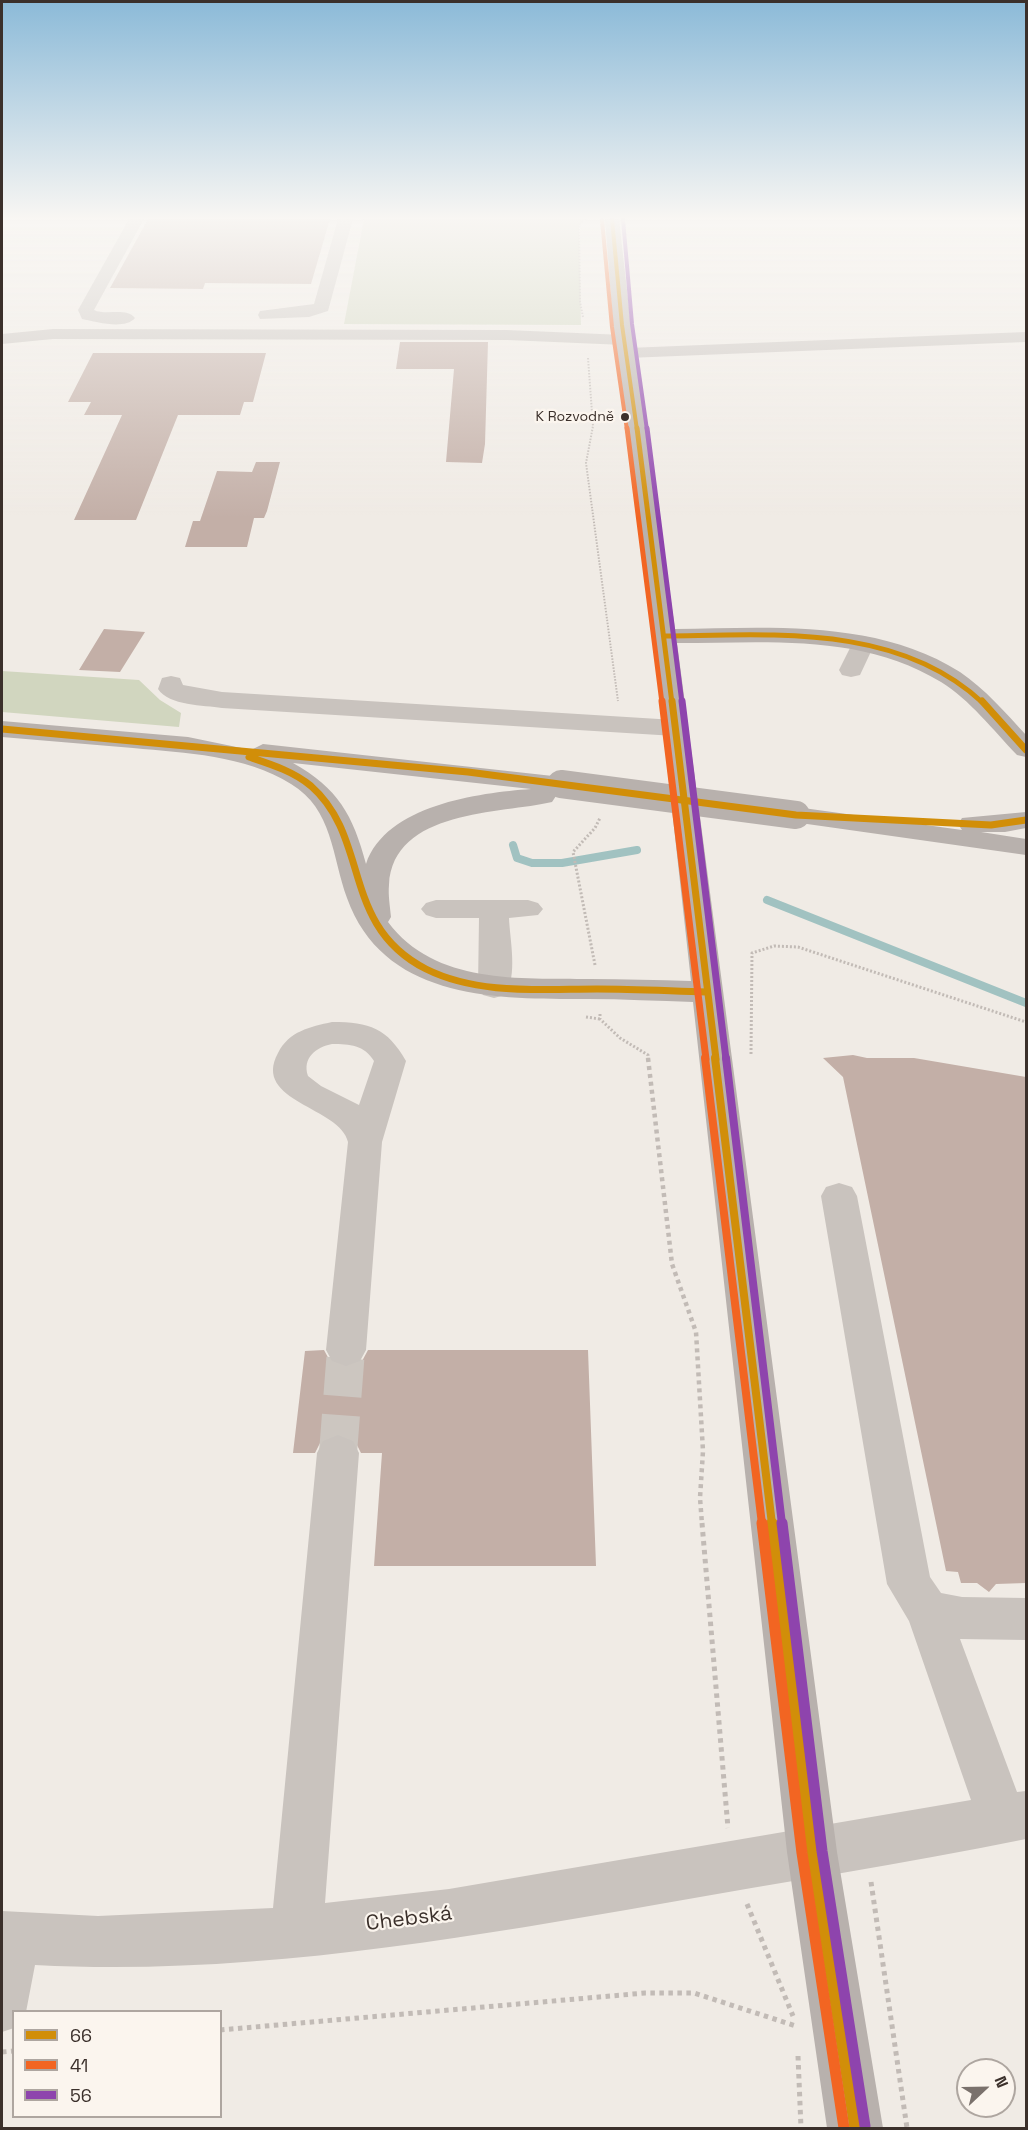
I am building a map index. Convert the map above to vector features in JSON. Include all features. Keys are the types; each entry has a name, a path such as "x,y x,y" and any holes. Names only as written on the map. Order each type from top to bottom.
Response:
{"main road":[{"path":"623,318 664,636 812,1852 855,2128"},
{"path":"664,636 808,638 862,643 907,655 950,677 979,700 1026,749"},
{"path":"2,729 468,772 561,789 628,793 796,815 991,825 1026,820"},
{"path":"168,743 255,758 287,771 319,793 333,811 342,829 362,903 372,923 386,941 405,956 448,978 494,988 600,1004 706,992"},
{"path":"386,941 377,922 373,888 383,859 402,835 420,822 449,809 483,801 561,789"},
{"path":"843,818 1026,847"}],"street":[{"path":"229,334 240,318"},
{"path":"10,334 507,335 587,338 653,353 1026,338"},
{"path":"851,670 862,643"},
{"path":"171,683 170,689 190,696 222,700 675,728"},
{"path":"436,909 528,909"},
{"path":"494,909 496,975 494,988"},
{"path":"346,1350 365,1142"},
{"path":"840,1196 865,1348 909,1584 928,1611 1014,1817"},
{"path":"297,1932 338,1453"},
{"path":"928,1611 962,1618 1026,1619"},
{"name":"Chebská","path":"7,1937 98,1942 254,1936 449,1915 1014,1817"},
{"path":"2,2006 7,1937"}],"path":[{"path":"583,318 587,338 593,426 586,463 618,698 618,726"},
{"path":"602,811 596,828 580,841 573,852 600,1004 620,1038 648,1055 672,1264 696,1332 703,1451 700,1498 731,1865 797,2026 798,2037"},
{"path":"751,1054 752,953 763,946 798,947 1026,1022"},
{"path":"580,1016 600,1004"},
{"path":"865,1843 907,2128"},
{"path":"222,2030 645,1993 694,1993 783,2024 797,2026"},
{"path":"798,2049 801,2128"}],"green space":[{"path":"345,318 581,318 581,325 344,324"},
{"path":"2,671 139,680 160,700 181,713 179,727 2,712"}],"building":[{"path":"400,342 488,342 485,444 482,463 446,462 454,369 396,369"},
{"path":"93,353 266,353 253,402 244,402 240,415 178,415 136,520 74,520 122,415 84,415 91,402 68,402"},
{"path":"256,462 280,462 267,511 264,518 254,518 247,547 185,547 193,521 200,521 217,471 252,472"},
{"path":"104,629 145,632 120,672 79,670"},
{"path":"853,1055 867,1058 914,1058 1026,1077 1026,1583 996,1584 989,1592 977,1583 961,1583 958,1572 946,1571 843,1077 823,1058"},
{"path":"324,1350 331,1363 345,1368 361,1363 368,1350 588,1350 596,1566 374,1566 382,1453 361,1453 354,1439 337,1433 322,1439 315,1453 293,1453 305,1351"}],"waterway":[{"path":"513,845 517,858 532,863 562,863 637,850"},
{"path":"767,900 1026,1003"}],"tunnel":[{"path":"338,1453 346,1350"}],"transit line":[{"name":"41","path":"611,318 638,504 802,1853 844,2128"},
{"name":"66","path":"621,318 648,503 812,1852 855,2128"},
{"name":"56","path":"632,318 658,502 822,1851 865,2126"},
{"name":"66","path":"664,636 811,637 884,648 918,660 962,684 991,710 1026,750"},
{"name":"66","path":"2,729 468,772 796,815 991,825 1026,820"},
{"name":"66","path":"249,757 294,774 317,792 333,813 344,836 358,885 367,909 380,932 398,952 426,969 467,983 510,988 706,992"}],"place":[{"name":"K Rozvodně","path":"625,417"}]}
